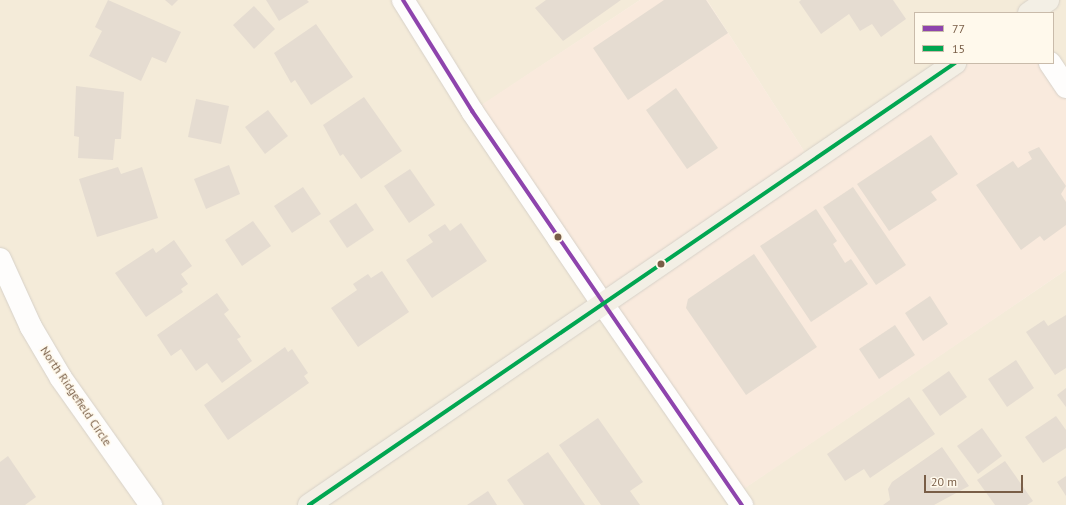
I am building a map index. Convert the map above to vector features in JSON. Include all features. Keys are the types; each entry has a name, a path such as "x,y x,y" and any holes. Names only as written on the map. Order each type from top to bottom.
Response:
{"main road":[{"path":"309,505 602,303 954,64"}],"street":[{"path":"403,0 472,111 602,303 742,505"},
{"path":"1051,64 1066,87"},
{"name":"North Ridgefield Circle","path":"0,259 31,327 61,378 151,505"}],"shaded area":[{"path":"0,0 640,0 473,111 736,494 1066,270 1066,505 0,505"},
{"path":"640,0 707,0 811,162 954,64 1054,64 1054,54 1066,81 1066,270 735,495 472,111"},
{"path":"707,0 1066,0 1066,81 1054,54 1054,12 914,12 914,64 954,64 811,162"}],"building":[{"path":"108,0 181,32 166,63 152,57 141,81 89,56 102,31 95,27"},
{"path":"165,0 178,0 172,6"},
{"path":"266,0 307,0 309,2 279,21"},
{"path":"546,0 621,0 563,41 535,8"},
{"path":"664,0 706,0 728,33 628,100 593,48"},
{"path":"801,0 893,0 906,19 881,37 872,24 860,31 849,14 821,34 799,2"},
{"path":"254,6 275,29 254,49 233,25"},
{"path":"316,24 353,77 311,105 295,80 291,83 274,53"},
{"path":"76,86 124,92 121,139 115,139 113,160 78,158 79,137 74,136"},
{"path":"676,88 718,148 687,169 646,110"},
{"path":"364,97 402,151 361,179 343,154 340,156 323,125"},
{"path":"196,99 229,106 221,144 188,137"},
{"path":"268,110 288,136 265,154 245,127"},
{"path":"931,135 958,174 931,192 937,200 889,231 857,184"},
{"path":"1039,147 1066,186 1061,194 1066,202 1066,225 1044,241 1040,236 1021,250 976,185 1013,161 1018,168 1032,159 1028,152"},
{"path":"229,165 240,194 206,209 194,179"},
{"path":"118,167 121,174 142,167 158,218 97,237 79,179"},
{"path":"410,169 435,205 409,223 384,186"},
{"path":"303,187 321,214 292,233 274,206"},
{"path":"853,187 906,265 876,285 823,207"},
{"path":"356,203 374,230 347,248 329,221"},
{"path":"816,209 837,241 833,244 845,263 851,259 868,284 811,322 760,246"},
{"path":"253,221 271,246 242,266 225,240"},
{"path":"461,223 487,261 432,298 406,260 433,242 428,235 445,224 450,231"},
{"path":"174,240 192,266 181,274 188,284 181,289 183,292 146,317 115,273 153,248 156,253"},
{"path":"754,254 817,347 746,395 686,308 688,299"},
{"path":"382,271 409,312 358,347 331,308 357,290 353,284 368,274 371,278"},
{"path":"217,293 229,310 224,314 241,337 237,339 252,361 222,383 207,363 196,371 181,349 171,356 157,335"},
{"path":"930,296 948,324 923,341 905,313"},
{"path":"1066,315 1066,368 1055,375 1026,332 1044,320 1048,326"},
{"path":"895,325 915,355 879,379 859,349"},
{"path":"285,347 288,352 292,349 308,373 304,376 309,383 228,440 204,405"},
{"path":"1016,360 1034,388 1007,407 988,379"},
{"path":"949,371 967,397 940,416 922,390"},
{"path":"1066,388 1066,407 1057,395"},
{"path":"909,397 935,434 870,478 864,469 845,481 827,454"},
{"path":"1056,416 1066,430 1066,448 1043,463 1025,437"},
{"path":"598,418 643,482 630,491 640,505 601,505 559,445"},
{"path":"982,428 1002,456 978,474 957,446"},
{"path":"942,447 969,486 934,505 883,505 890,500 888,489 892,482"},
{"path":"548,452 585,505 524,505 507,480"},
{"path":"8,456 36,497 25,505 0,505 0,462"},
{"path":"1005,461 1033,501 1027,505 995,505 977,480"},
{"path":"1066,476 1066,496 1057,482"},
{"path":"488,491 497,505 467,505"}],"transit line":[{"name":"77","path":"403,0 472,111 742,505"},
{"name":"15","path":"309,505 954,64"}]}
